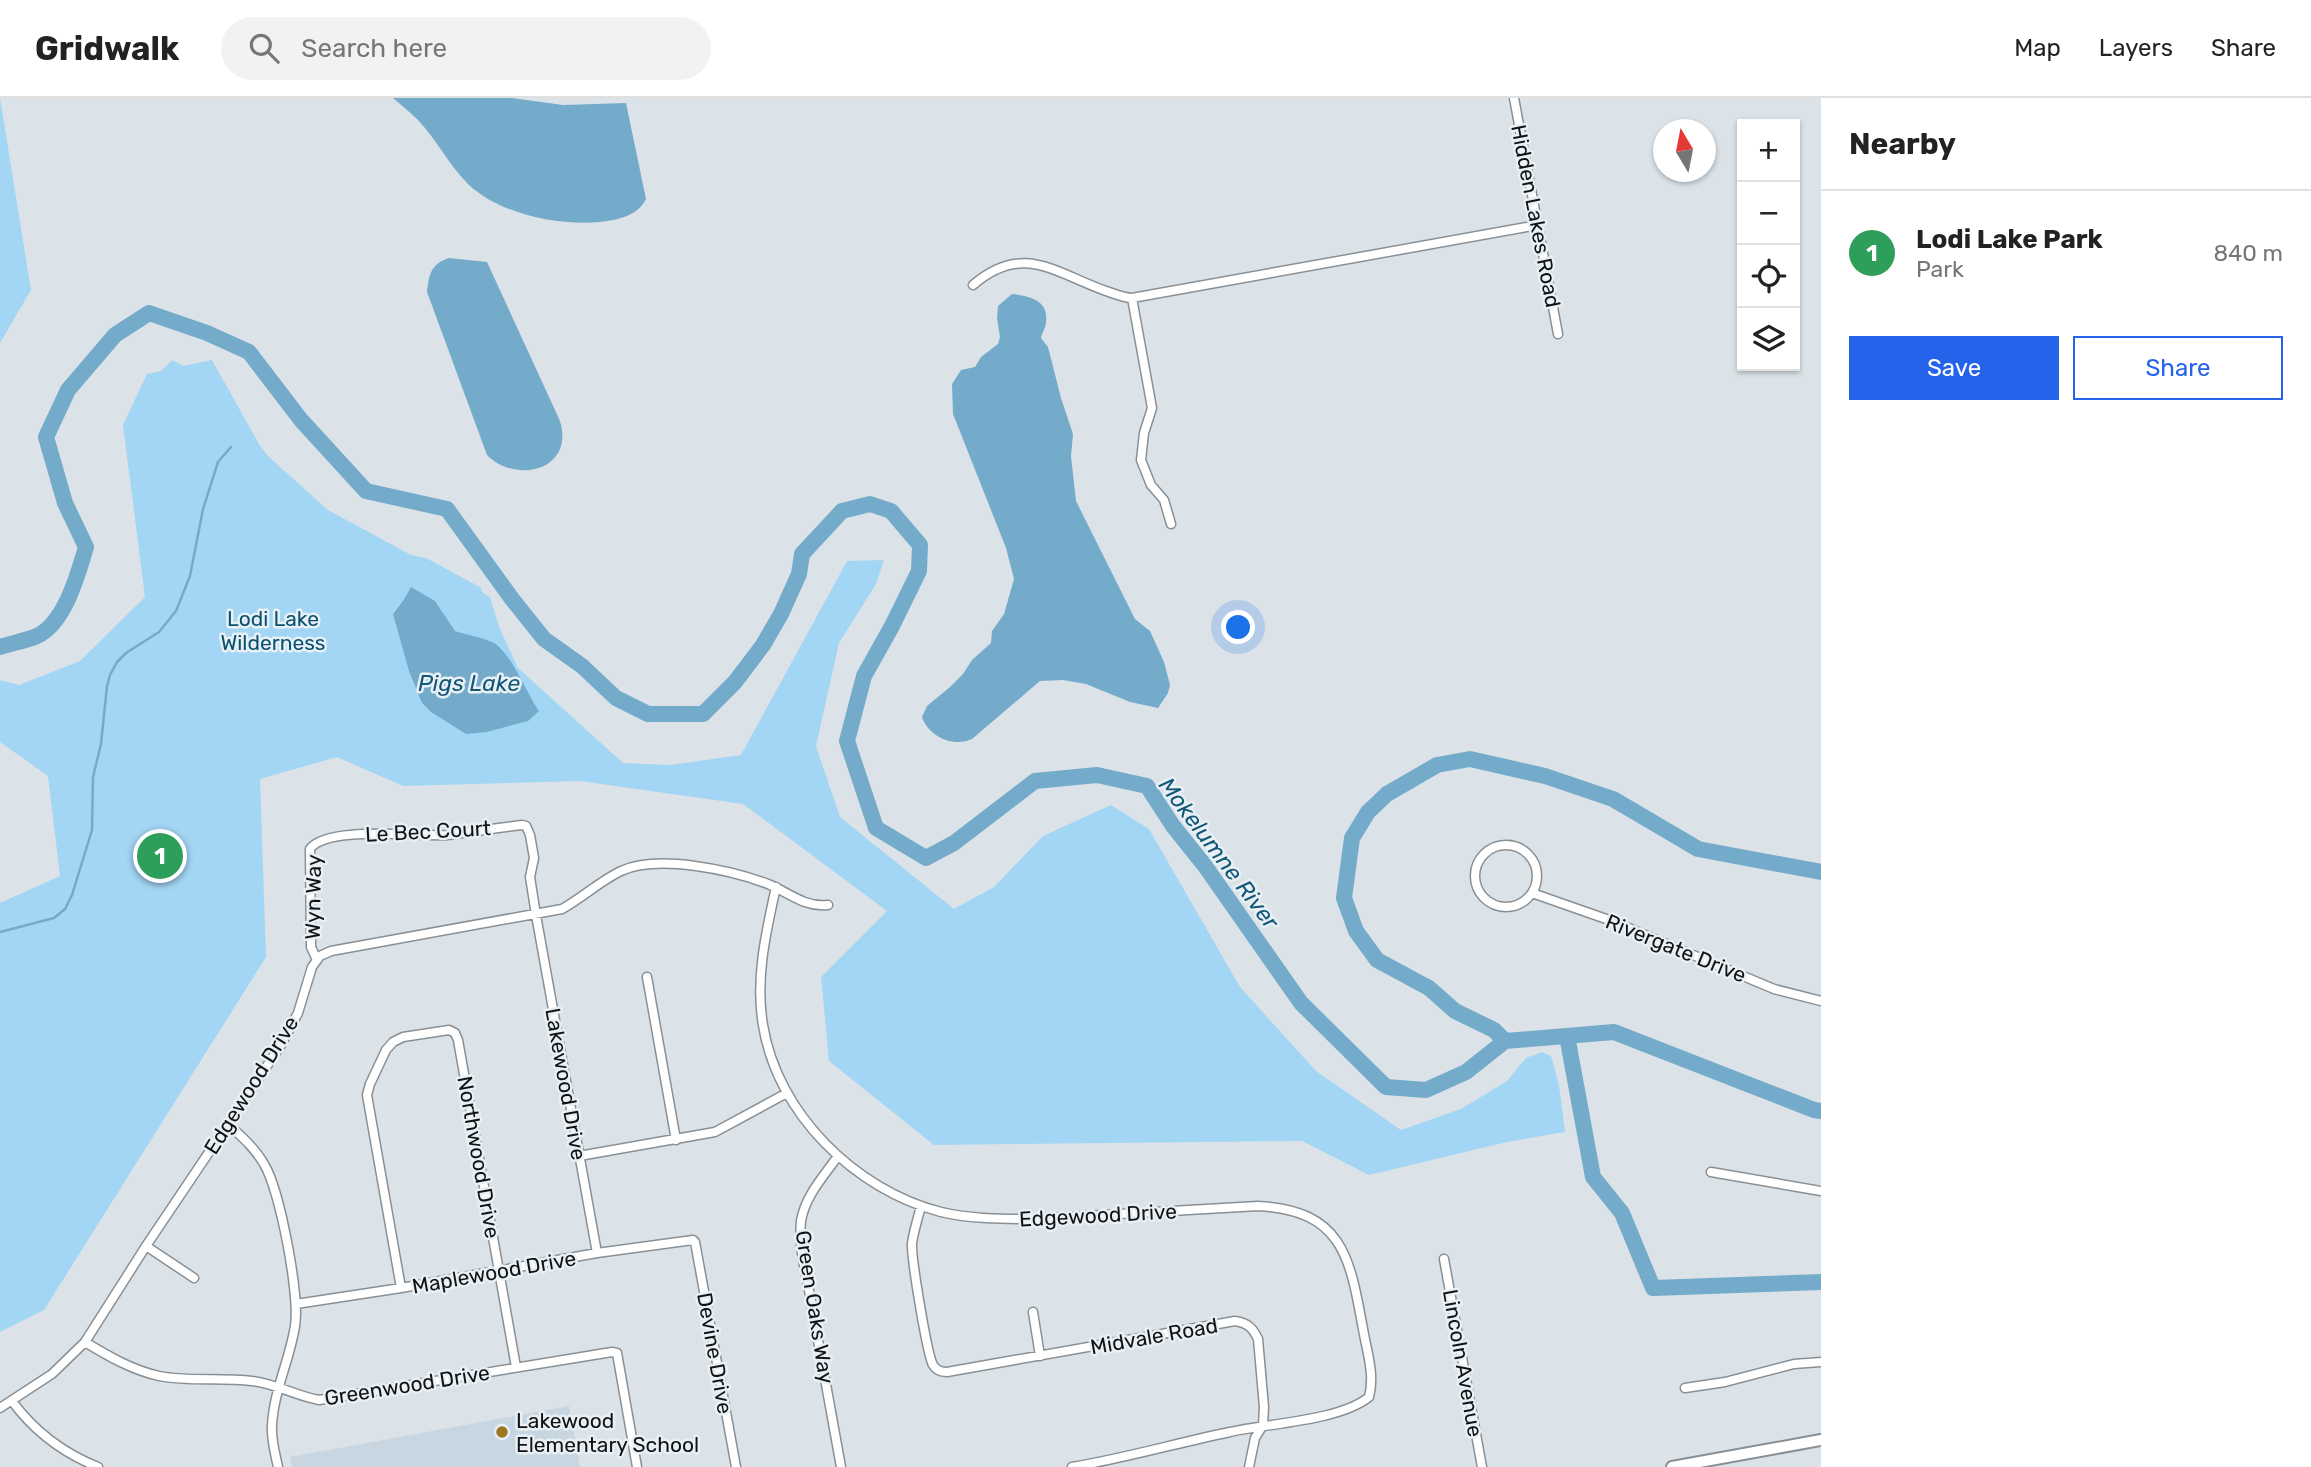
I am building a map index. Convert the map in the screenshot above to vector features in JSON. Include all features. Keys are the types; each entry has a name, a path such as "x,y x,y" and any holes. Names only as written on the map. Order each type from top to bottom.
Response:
{"main road":[{"path":"1672,1467 1728,1462 1821,1440"}],"street":[{"name":"Hidden Lakes Road","path":"1514,98 1558,334"},
{"path":"973,285 986,273 1022,262 1038,263 1088,285 1132,298 1152,296 1538,225"},
{"path":"1132,298 1152,408 1144,433 1141,460 1150,485 1164,499 1171,524"},
{"name":"Le Bec Court","path":"324,841 382,832 445,835 526,826 534,858 530,877 536,915"},
{"name":"Wyn Way","path":"317,960 311,947 310,849 312,845 324,841"},
{"path":"1503,844 1515,845 1526,851 1534,861 1538,873 1537,884 1532,893 1517,905 1506,907 1494,905 1485,899 1478,889 1475,877 1481,857 1491,848 1503,844"},
{"path":"317,960 331,951 562,909 618,872 636,865 652,863 668,863 750,877 808,904 828,905"},
{"name":"Edgewood Drive","path":"776,887 764,941 760,990 762,1023 769,1053 787,1093 814,1130 859,1174 921,1206 968,1216 1028,1219 1278,1207 1314,1220 1340,1244 1346,1255 1354,1282 1372,1377 1369,1397 1358,1406 1072,1467"},
{"name":"Rivergate Drive","path":"1532,893 1612,921 1774,989 1821,1001"},
{"name":"Lakewood Drive","path":"536,915 597,1253"},
{"name":"Edgewood Drive","path":"0,1408 52,1374 85,1342 281,1045 298,1013 312,967 317,960"},
{"path":"647,977 676,1140"},
{"name":"Northwood Drive","path":"401,1288 368,1095 369,1084 386,1050 393,1042 403,1037 452,1031 458,1040 516,1367"},
{"path":"579,1156 715,1132 787,1093"},
{"path":"228,1124 251,1145 271,1178 279,1203 296,1304 296,1323 271,1426 278,1467"},
{"name":"Green Oaks Way","path":"838,1156 814,1188 801,1222 802,1246 841,1467"},
{"path":"1711,1172 1821,1191"},
{"name":"Midvale Road","path":"921,1206 912,1245 934,1367 947,1372 1235,1321 1243,1322 1255,1331 1258,1339 1263,1425"},
{"name":"Maplewood Drive","path":"296,1304 597,1253 693,1240"},
{"name":"Devine Drive","path":"693,1240 736,1467"},
{"path":"146,1246 194,1278"},
{"name":"Lincoln Avenue","path":"1444,1259 1482,1467"},
{"path":"1033,1312 1040,1356"},
{"name":"Greenwood Drive","path":"85,1342 137,1370 160,1376 252,1381 279,1386 309,1398 327,1400 516,1367 617,1353 637,1467"},
{"path":"1685,1388 1725,1382 1794,1364 1821,1362"},
{"path":"12,1401 36,1429 55,1444 95,1466"},
{"path":"1249,1467 1255,1438 1263,1425"}],"shaded area":[{"name":"Lakewood Elementary School","path":"569,1406 580,1467 292,1467 290,1457"}],"green space":[{"path":"0,98 31,290 0,343"},
{"name":"Lodi Lake Wilderness","path":"172,360 183,366 212,360 260,446 328,510 411,555 426,558 480,587 483,593 490,597 499,627 518,668 623,763 670,765 741,755 847,561 884,560 876,584 839,643 816,746 840,817 954,909 994,887 1043,836 1111,805 1149,829 1240,987 1316,1071 1401,1130 1461,1109 1507,1081 1526,1058 1542,1052 1551,1056 1559,1085 1565,1132 1507,1142 1369,1175 1302,1141 934,1145 829,1061 821,977 887,911 743,804 580,781 403,786 337,757 260,779 266,957 44,1310 0,1332 0,903 60,876 48,776 0,742 0,680 19,685 80,661 145,597 123,425 147,374 161,371"}],"water":[{"path":"393,98 512,98 563,105 626,103 646,199 632,213 600,222 548,220 512,210 496,203 468,184 425,127"},
{"path":"449,258 487,262 560,421 562,438 559,451 551,461 540,468 512,469 487,455 427,292 432,270 438,263"},
{"path":"1012,294 1036,300 1044,309 1046,324 1041,338 1048,347 1073,434 1071,456 1076,501 1135,619 1150,631 1164,662 1170,685 1158,708 1130,702 1086,684 1063,680 1040,681 972,739 949,741 935,735 922,717 927,706 950,687 972,660 991,643 992,631 1004,614 1014,579 1006,548 953,414 952,384 961,370 975,367 981,357 998,344 998,306"},
{"name":"Pigs Lake","path":"411,587 435,601 455,631 488,640 499,647 512,663 539,711 528,721 487,732 466,734 431,712 422,703 409,671 393,614"}],"waterway":[{"name":"Mokelumne River","path":"0,647 37,636 47,630 69,597 86,547 65,503 46,437 68,390 115,335 149,313 207,333 249,352 301,420 366,491 447,509 544,639 582,666 616,698 648,714 703,714 735,682 763,645 799,574 802,554 842,511 870,504 891,511 920,545 919,571 864,676 847,741 876,828 926,858 954,843 1035,781 1097,775 1147,786 1301,1003 1386,1087 1426,1090 1466,1072 1505,1041 1494,1030 1455,1011 1429,988 1377,960 1356,931 1344,898 1352,838 1368,812 1387,794 1437,765 1470,759 1545,776 1613,799 1698,849 1821,872"},
{"path":"0,932 54,918 65,909 72,895 92,830 93,777 101,744 110,675 126,653 159,632 176,611 190,576 203,509 218,462 231,447"},
{"path":"1505,1041 1614,1032 1821,1111"},
{"path":"1567,1036 1593,1177 1622,1213 1653,1288 1821,1282"}],"place":[{"name":"Lodi Lake Park","path":"160,856"},
{"name":"Lakewood Elementary School","path":"502,1432"}]}
